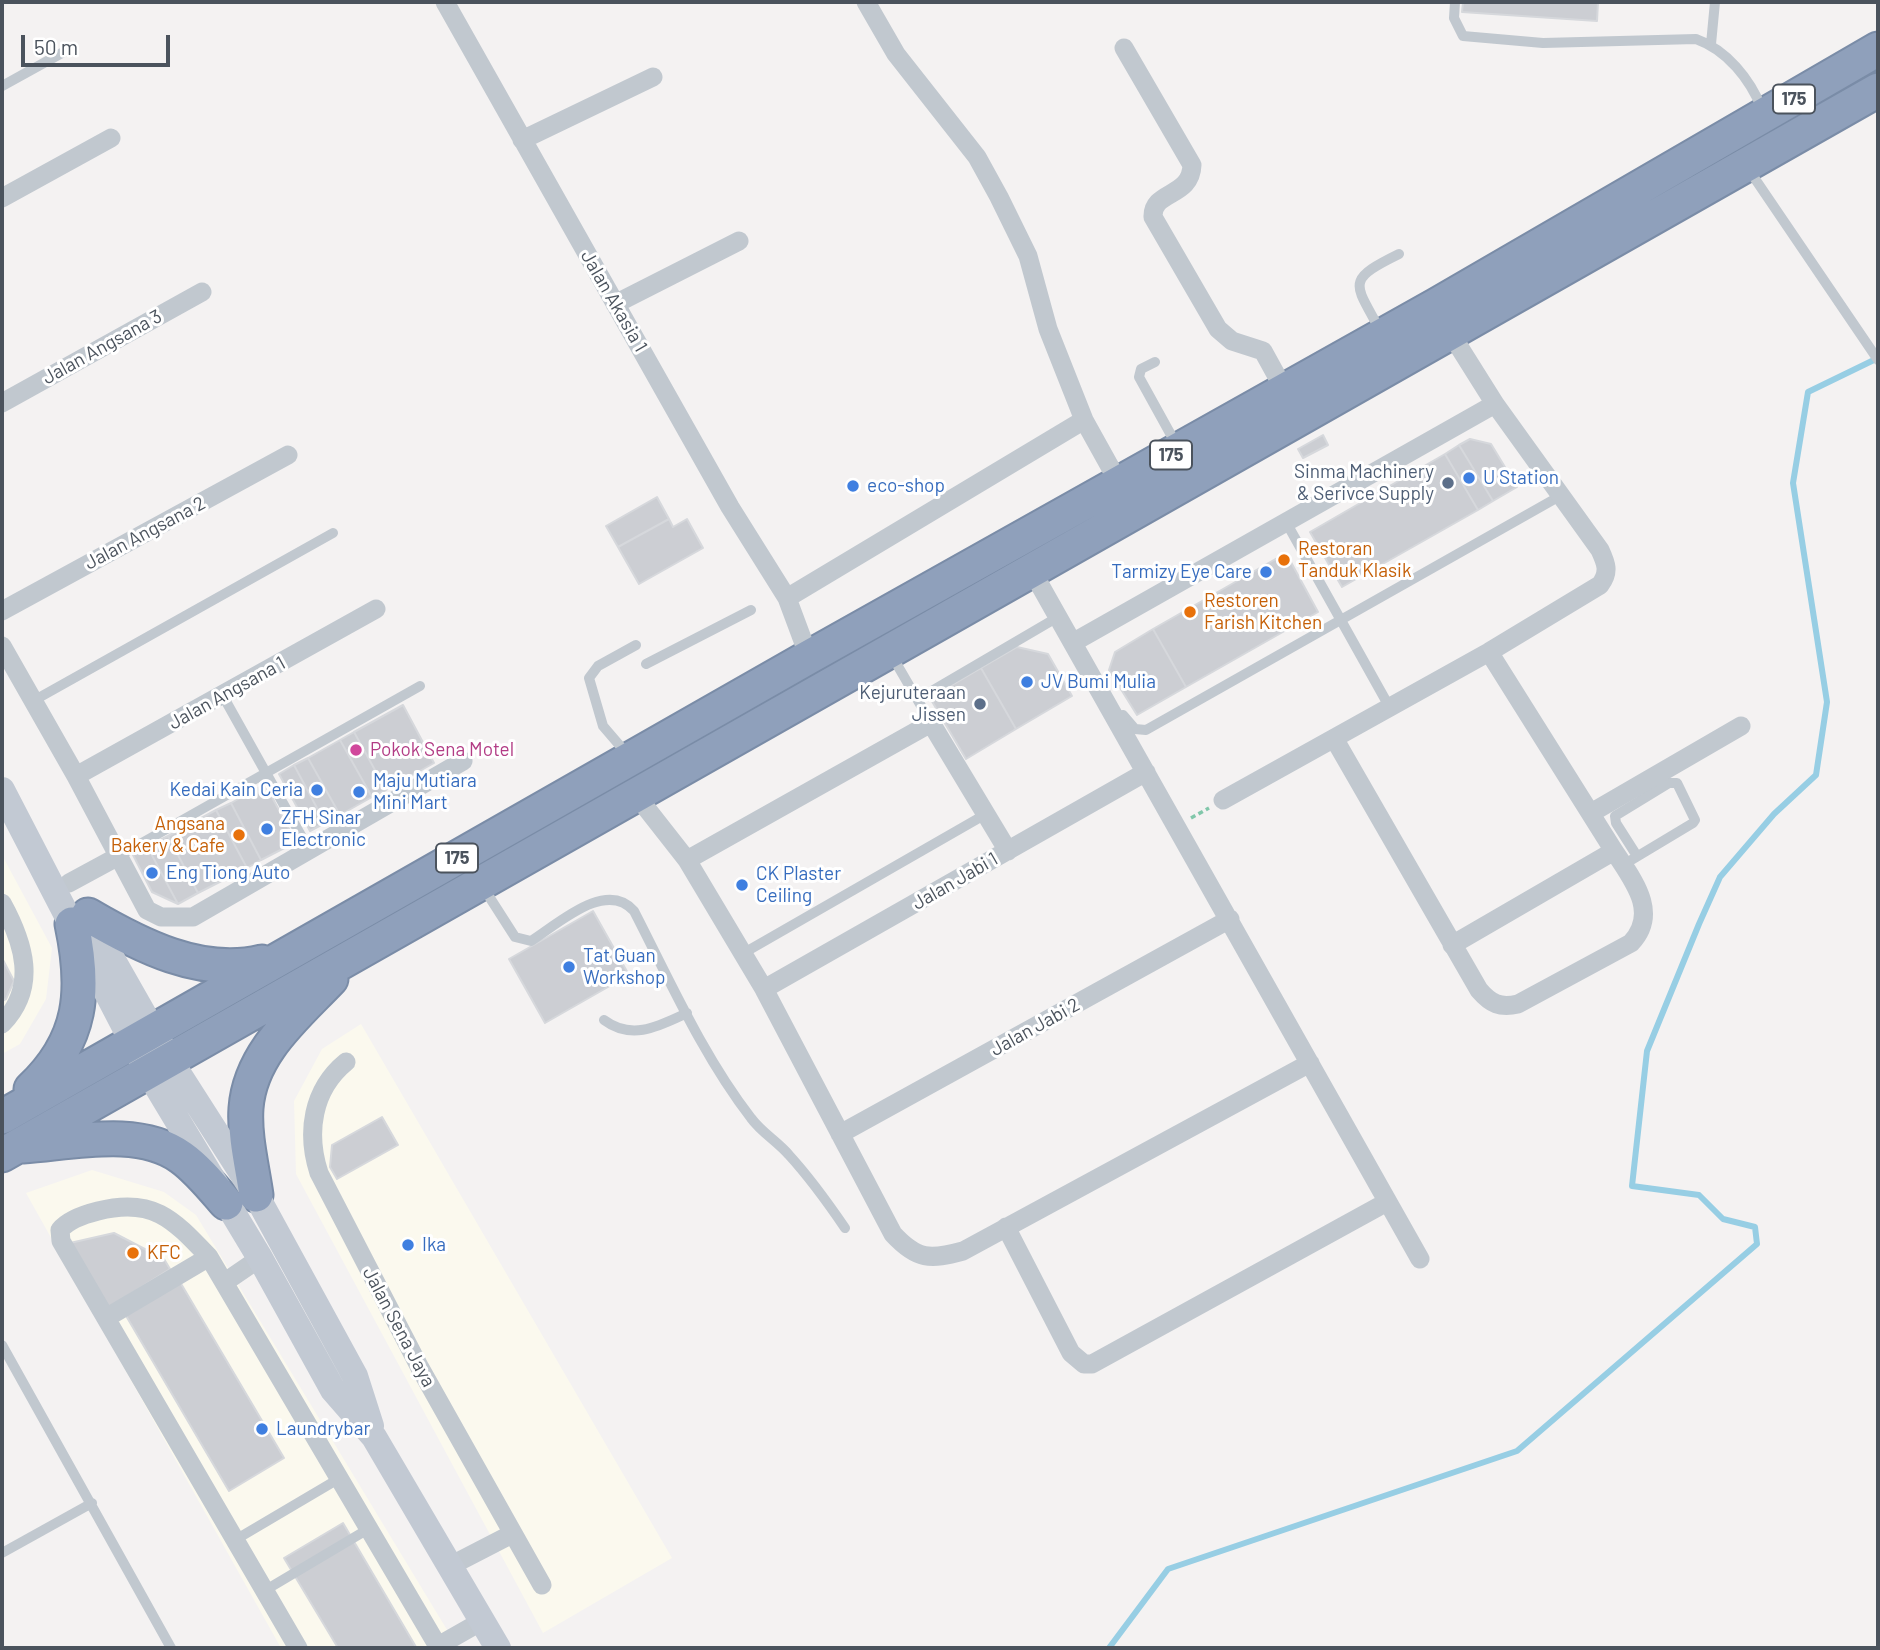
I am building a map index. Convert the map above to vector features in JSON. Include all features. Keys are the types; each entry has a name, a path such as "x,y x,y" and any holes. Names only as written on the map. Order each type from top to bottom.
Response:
{"highway":[{"name":"175","path":"6,1134 142,1035 1383,336 1878,49"},
{"name":"175","path":"6,1134 158,1064 1032,572 1878,90"},
{"path":"6,1134 61,1056 73,1028 79,1005 80,920 143,945 218,966 244,966 282,957"},
{"path":"241,1199 246,1109 252,1081 262,1059 282,1030 354,954"},
{"path":"6,1134 128,1140 155,1146 180,1156 241,1199"}],"main road":[{"path":"2,772 69,883 80,920"},
{"path":"2,790 80,920 158,1064 355,1376 374,1437"},
{"path":"241,1199 260,1258 333,1390 374,1437 498,1648"}],"street":[{"name":"Jalan Akasia 1","path":"444,2 730,507 787,598 809,657"},
{"path":"866,2 896,54 976,157 999,197 1028,256 1048,329 1084,420 1119,483"},
{"path":"1124,48 1192,165 1192,175 1185,186 1159,201 1153,208 1153,217 1218,329 1232,341 1263,351 1285,391"},
{"path":"522,140 653,77"},
{"path":"2,198 111,138"},
{"path":"615,304 739,241"},
{"name":"Jalan Angsana 3","path":"2,403 202,292"},
{"path":"1223,800 1489,653 1606,578 1607,569 1600,550 1495,404 1451,334"},
{"path":"1077,640 1495,404"},
{"path":"787,598 1084,420"},
{"name":"Jalan Angsana 2","path":"2,611 288,456"},
{"path":"1032,572 1058,617 1077,640 1146,772 1420,1259"},
{"name":"Jalan Angsana 1","path":"76,776 376,609"},
{"path":"2,646 76,776 147,910 161,917 193,917 308,848 463,761"},
{"path":"1335,740 1452,945 1487,999 1506,1007 1518,1004 1631,943 1641,933 1644,905 1624,857 1591,814 1489,653"},
{"path":"687,860 931,723 1008,851"},
{"path":"1591,814 1741,726"},
{"name":"Jalan Jabi 1","path":"764,989 1146,772"},
{"path":"636,795 687,860 764,989 893,1234 908,1250 924,1257 940,1258 963,1251 1310,1063"},
{"path":"69,883 117,857"},
{"path":"1452,945 1624,857"},
{"path":"2,1024 14,1010 26,973 24,953 5,915"},
{"name":"Jalan Jabi 2","path":"840,1134 1230,919"},
{"name":"Jalan Sena Jaya","path":"345,1062 333,1073 320,1092 314,1117 312,1154 319,1173 420,1368 542,1585"},
{"path":"1006,1227 1071,1353 1084,1364 1092,1364 1387,1202"},
{"path":"298,1648 61,1241 60,1230 65,1224 93,1212 121,1205 139,1205 174,1222 209,1257 225,1282 439,1647 482,1621"},
{"path":"106,1318 209,1257"},
{"path":"225,1282 260,1258"},
{"path":"450,1566 512,1534"}],"lane":[{"path":"1455,2 1454,18 1463,36 1543,43 1681,38 1711,44 1754,88 1764,116"},
{"path":"1711,44 1715,2"},
{"path":"2,86 69,49"},
{"path":"1747,166 1878,360"},
{"path":"1383,336 1360,292 1358,281 1362,273 1399,254"},
{"path":"1155,362 1141,369 1139,377 1180,450"},
{"path":"1077,640 1128,723 1146,730 1560,496"},
{"path":"1286,522 1391,708"},
{"path":"33,701 333,533"},
{"path":"646,664 751,610"},
{"path":"918,699 1058,617"},
{"path":"632,760 603,726 589,678 598,666 636,645"},
{"path":"890,652 931,723"},
{"path":"117,857 420,686"},
{"path":"223,696 308,848"},
{"path":"1669,783 1676,783 1696,817 1695,820 1624,857 1615,817 1669,783"},
{"path":"742,954 986,814"},
{"path":"481,883 515,937 521,940 531,941 599,901 614,898 626,901 635,911 687,1013 752,1121 788,1153 820,1190 845,1228"},
{"path":"604,1020 613,1027 642,1031 687,1013"},
{"path":"2,1345 172,1648"},
{"path":"235,1540 341,1478"},
{"path":"2,1553 92,1503"},
{"path":"264,1591 370,1528"}],"path":[{"path":"1177,825 1223,800"}],"shaded area":[{"path":"2,855 52,948 46,999 20,1044 2,1054"},
{"path":"361,1024 672,1558 543,1633 296,1174 294,1101 322,1049"},
{"path":"92,1170 164,1192 196,1215 458,1648 281,1648 26,1193"}],"building":[{"path":"1463,2 1598,2 1597,21 1462,12"},
{"path":"1323,435 1328,445 1303,458 1298,449"},
{"path":"1470,439 1491,444 1517,487 1493,501 1459,445"},
{"name":"U Station","path":"1459,445 1493,501 1478,510 1445,454"},
{"path":"1445,454 1478,510 1342,587 1310,532"},
{"path":"657,497 669,519 618,547 606,526"},
{"path":"669,519 673,527 687,519 703,548 639,584 618,547"},
{"path":"1286,553 1318,612 1186,687 1153,629"},
{"path":"1153,629 1186,687 1137,715 1109,670 1115,652"},
{"name":"JV Bumi Mulia","path":"1017,647 1048,654 1072,696 1016,729 981,668"},
{"path":"981,668 1016,729 966,759 930,698"},
{"path":"403,705 434,763 386,790 354,732"},
{"path":"354,732 386,790 372,797 340,740"},
{"path":"340,740 372,797 340,815 308,758"},
{"name":"Kedai Kain Ceria","path":"308,758 340,815 325,823 294,765"},
{"path":"294,765 325,823 310,831 279,774"},
{"path":"265,784 296,842 261,860 231,803"},
{"name":"Angsana Bakery & Cafe","path":"231,803 261,860 247,868 216,810"},
{"path":"216,810 247,868 198,893 168,836"},
{"path":"168,836 198,893 178,904 147,846"},
{"name":"Eng Tiong Auto","path":"147,846 178,904 152,892 132,853"},
{"name":"Tat Guan Workshop","path":"593,911 629,975 545,1023 509,959"},
{"path":"2,958 14,981 6,999 2,1001"},
{"path":"382,1117 398,1145 337,1179 330,1167 332,1145"},
{"path":"114,1233 164,1259 170,1269 108,1308 70,1243"},
{"path":"180,1282 284,1458 229,1491 125,1314"},
{"path":"343,1523 416,1647 338,1648 284,1558"}],"waterway":[{"path":"1109,1648 1168,1569 1517,1451 1757,1244 1755,1227 1723,1219 1699,1195 1632,1186 1647,1051 1720,877 1774,814 1816,775 1827,702 1793,483 1808,392 1878,358"}],"place":[{"name":"U Station","path":"1469,478"},
{"name":"Sinma Machinery & Serivce Supply","path":"1448,483"},
{"name":"eco-shop","path":"853,486"},
{"name":"Restoran Tanduk Klasik","path":"1284,560"},
{"name":"Tarmizy Eye Care","path":"1266,572"},
{"name":"Restoren Farish Kitchen","path":"1190,612"},
{"name":"JV Bumi Mulia","path":"1027,682"},
{"name":"Kejuruteraan Jissen","path":"980,704"},
{"name":"Pokok Sena Motel","path":"356,750"},
{"name":"Kedai Kain Ceria","path":"317,790"},
{"name":"Maju Mutiara Mini Mart","path":"359,792"},
{"name":"ZFH Sinar Electronic","path":"267,829"},
{"name":"Angsana Bakery & Cafe","path":"239,835"},
{"name":"Eng Tiong Auto","path":"152,873"},
{"name":"CK Plaster Ceiling","path":"742,885"},
{"name":"Tat Guan Workshop","path":"569,967"},
{"name":"Ika","path":"408,1245"},
{"name":"KFC","path":"133,1253"},
{"name":"Laundrybar","path":"262,1429"}]}
